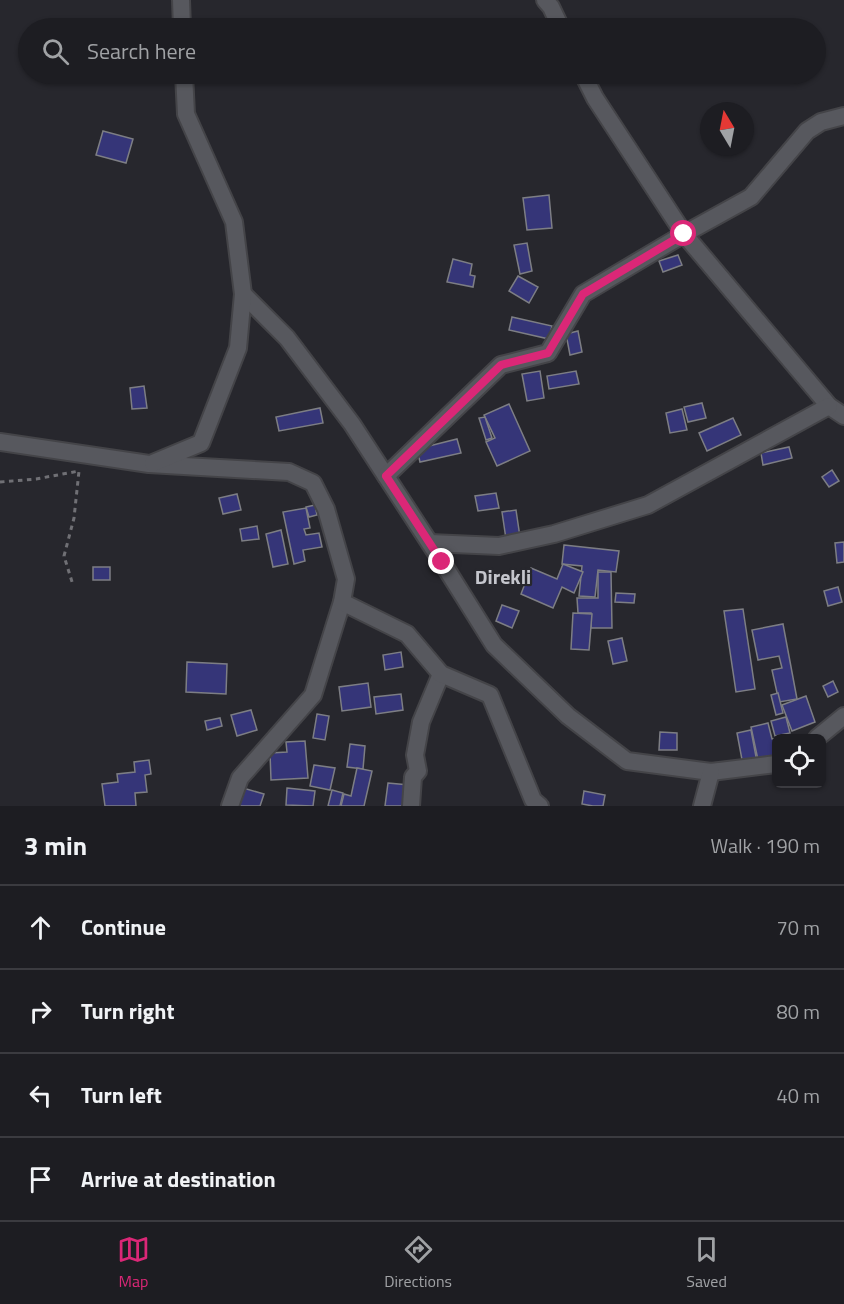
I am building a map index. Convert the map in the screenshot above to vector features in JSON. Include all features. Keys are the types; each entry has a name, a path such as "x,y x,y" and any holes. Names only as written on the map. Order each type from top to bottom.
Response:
{"street":[{"path":"181,0 182,18"},
{"path":"545,0 556,18"},
{"path":"149,464 201,443 238,348 243,294 234,222 186,114 184,84"},
{"path":"588,84 684,234 830,406 844,416"},
{"path":"386,476 501,365 548,353 583,294 751,197 807,130 821,122 844,116"},
{"path":"243,294 287,338 352,424 494,645 568,716 627,761 711,772 772,765"},
{"path":"430,543 499,546 554,534 648,505 830,406"},
{"path":"0,442 149,464 289,472 313,483 326,509 346,579 342,602 313,695 240,778 230,806"},
{"path":"342,602 407,634 441,675 490,694 533,800 540,806"},
{"path":"411,806 413,777 418,771 415,755 421,722 441,675"},
{"path":"823,734 844,716"},
{"path":"702,806 711,772"}],"path":[{"path":"0,482 36,479 79,471 74,518 64,556 73,585"}],"building":[{"path":"103,131 133,139 126,163 96,155"},
{"path":"549,195 552,228 527,230 523,198"},
{"path":"527,243 532,271 520,274 514,245"},
{"path":"678,255 682,265 663,272 659,261"},
{"path":"453,259 472,264 470,275 475,276 473,287 447,282"},
{"path":"518,276 538,287 529,303 509,291"},
{"path":"512,317 552,326 549,339 509,330"},
{"path":"578,331 582,352 570,355 566,334"},
{"path":"540,371 544,398 527,401 522,374"},
{"path":"576,371 579,384 549,389 547,376"},
{"path":"144,386 147,408 132,409 130,388"},
{"path":"702,403 706,418 688,422 684,407"},
{"path":"509,404 530,451 497,466 486,442 495,438 484,415"},
{"path":"320,408 323,423 279,431 276,417"},
{"path":"682,409 687,430 670,433 666,413"},
{"path":"485,417 492,438 486,440 479,418"},
{"path":"733,418 741,435 707,451 699,433"},
{"path":"457,439 461,453 420,462 417,449"},
{"path":"789,447 792,458 763,465 761,453"},
{"path":"832,470 839,481 829,487 822,477"},
{"path":"496,493 499,508 478,511 475,496"},
{"path":"237,494 241,510 223,514 219,498"},
{"path":"315,505 317,515 309,517 306,507"},
{"path":"306,508 310,528 304,529 306,535 319,533 322,547 303,550 305,561 294,564 283,512"},
{"path":"516,510 520,537 506,539 502,512"},
{"path":"257,526 259,539 242,541 240,529"},
{"path":"281,530 288,564 273,567 266,534"},
{"path":"844,542 844,562 837,563 835,543"},
{"path":"564,545 619,551 616,572 598,570 595,597 579,596 582,566 562,564"},
{"path":"563,564 583,572 574,593 562,587 553,608 521,594 531,568 557,579"},
{"path":"93,567 110,567 110,580 93,580"},
{"path":"598,572 611,572 612,628 591,628 591,613 578,613 577,598 598,598"},
{"path":"838,587 842,602 828,606 824,591"},
{"path":"616,593 635,594 634,603 615,602"},
{"path":"502,605 519,611 512,628 496,621"},
{"path":"743,609 755,689 736,692 724,611"},
{"path":"573,613 592,614 589,650 571,649"},
{"path":"783,624 797,699 779,702 772,670 782,668 779,656 758,660 752,630"},
{"path":"622,638 627,661 613,664 608,641"},
{"path":"401,652 403,667 385,670 383,655"},
{"path":"187,662 227,664 226,694 186,692"},
{"path":"833,681 838,692 828,697 823,686"},
{"path":"368,683 371,707 342,711 339,687"},
{"path":"778,693 783,713 776,715 771,695"},
{"path":"401,694 403,710 376,714 374,697"},
{"path":"806,696 815,722 792,731 782,705"},
{"path":"251,710 257,730 237,736 231,715"},
{"path":"317,714 329,716 325,740 313,738"},
{"path":"786,717 790,733 774,734 771,721"},
{"path":"220,718 222,726 207,730 205,721"},
{"path":"768,723 772,739 772,757 758,760 751,727"},
{"path":"751,730 757,762 743,765 737,733"},
{"path":"660,732 677,733 677,750 659,750"},
{"path":"305,741 308,778 271,780 270,753 287,752 286,742"},
{"path":"350,744 365,746 363,769 347,767"},
{"path":"149,760 151,774 145,775 147,792 135,793 136,806 105,806 102,784 118,782 117,774 135,772 134,762"},
{"path":"314,765 335,768 330,790 310,786"},
{"path":"357,768 372,771 364,806 341,806 344,794 351,796"},
{"path":"388,783 409,785 407,806 385,806"},
{"path":"236,786 264,794 260,806 230,806"},
{"path":"287,788 315,791 313,806 286,805"},
{"path":"332,790 343,793 340,806 328,806"},
{"path":"584,791 605,795 603,806 582,804"}],"district":[{"name":"Direkli","path":"503,577"}],"route":[{"path":"442,562 386,476 501,365 548,353 583,294 684,234"}]}
